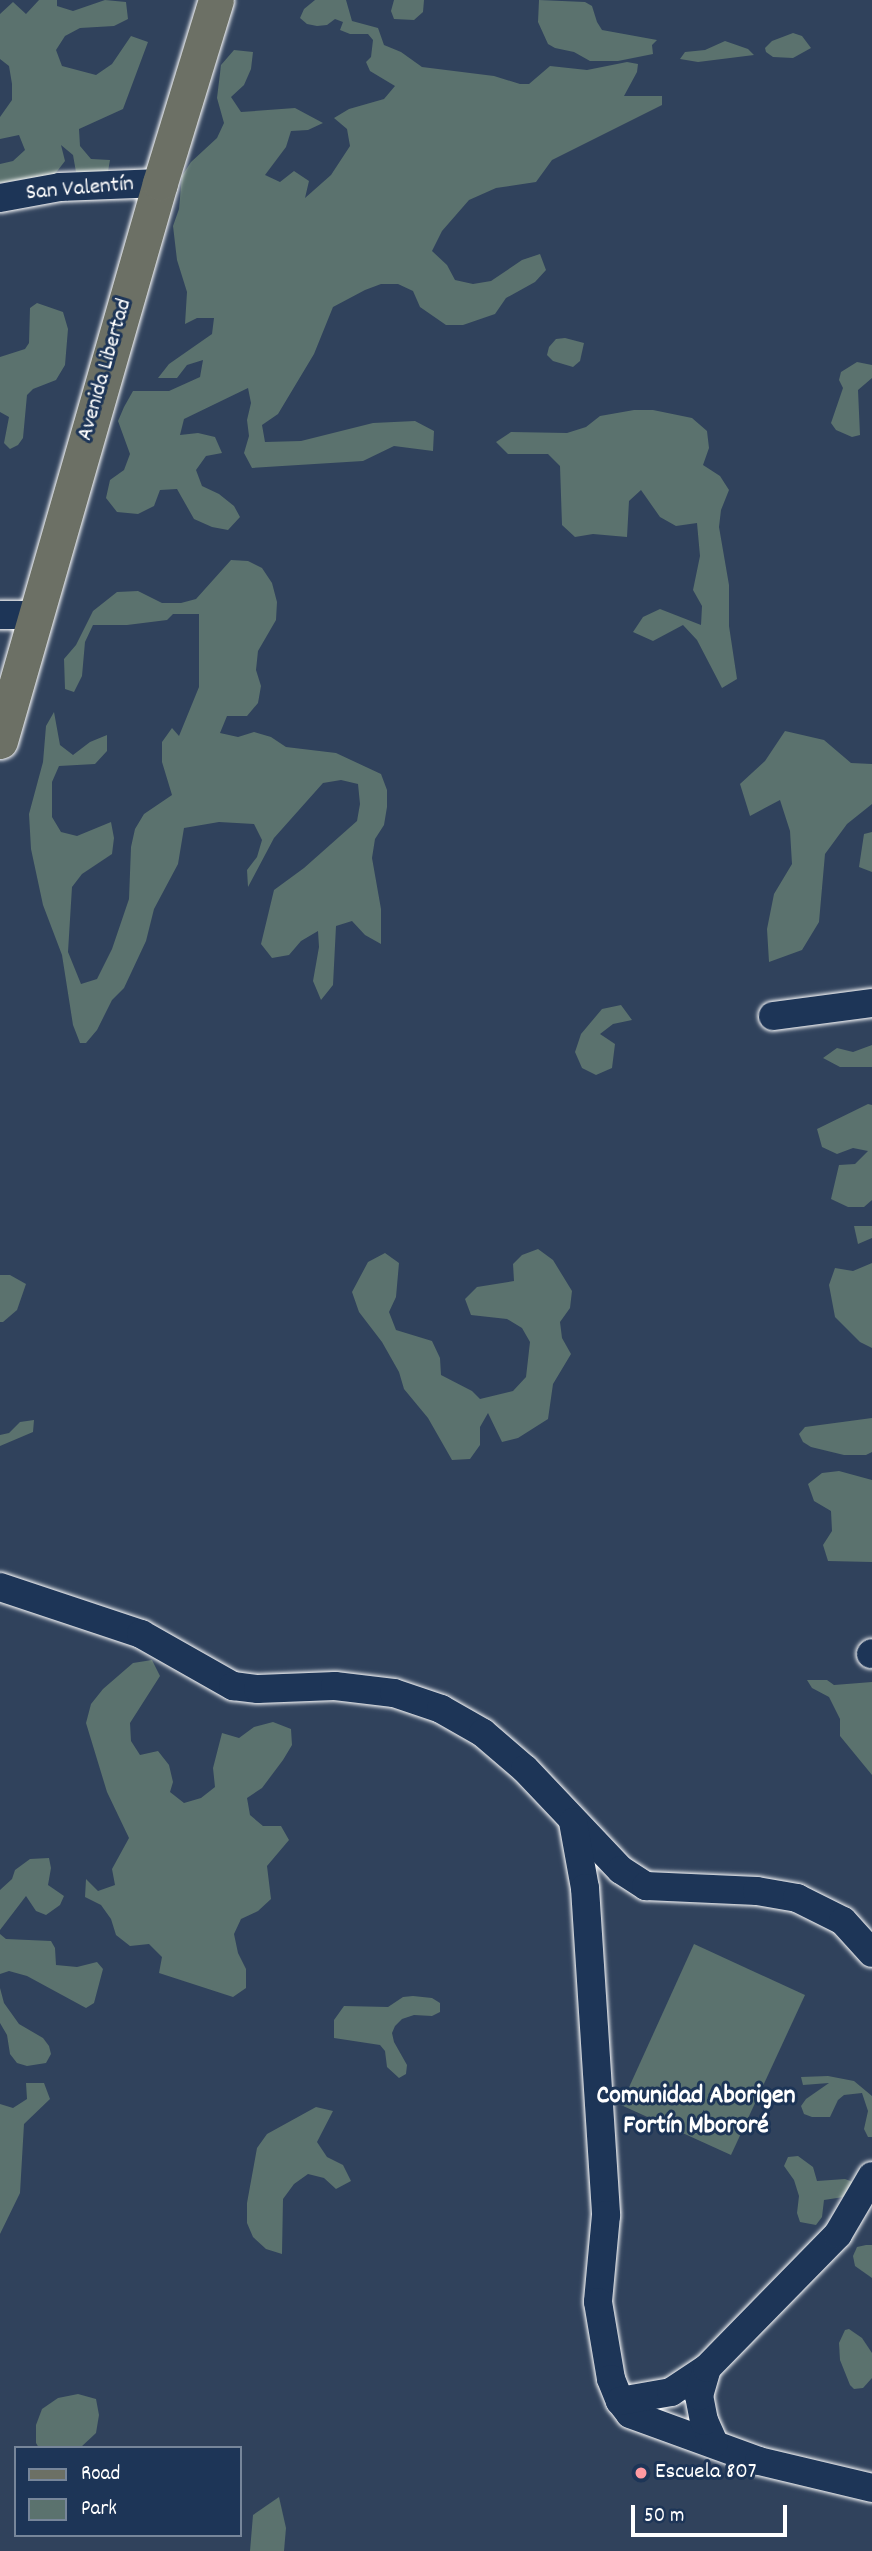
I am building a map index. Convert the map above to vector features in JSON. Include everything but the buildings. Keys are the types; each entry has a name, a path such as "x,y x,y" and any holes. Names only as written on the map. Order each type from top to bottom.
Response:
{"main road":[{"name":"Avenida Libertad","path":"0,741 160,183 216,0"}],"street":[{"name":"San Valentín","path":"0,198 60,187 160,183"},
{"path":"0,615 35,615"},
{"path":"773,1016 872,1003"},
{"path":"0,1587 141,1634 233,1686 258,1689 335,1686 394,1693 442,1709 484,1733 515,1760 621,1870 646,1886 757,1891 797,1898 843,1921 872,1953"},
{"path":"572,1822 585,1888 606,2215 598,2302 611,2379 620,2402 630,2414 759,2461 872,2488"},
{"path":"620,2402 671,2392 707,2368 838,2234 872,2176"},
{"path":"707,2368 699,2396 714,2443"}],"green space":[{"path":"39,0 57,0 57,6 73,11 105,0 126,2 128,19 114,26 80,28 65,36 56,50 62,66 96,75 112,64 131,36 148,42 123,109 79,129 80,146 91,159 110,160 107,177 76,172 73,155 61,145 65,161 55,174 0,183 0,164 13,161 25,150 19,135 0,139 0,117 12,100 12,84 9,66 0,59 0,14 13,2 26,14"},
{"path":"315,0 346,0 352,21 378,28 384,45 401,52 422,67 494,76 529,84 550,66 587,70 627,62 638,64 637,72 624,96 662,96 662,105 552,160 536,182 496,188 469,200 442,231 432,251 447,265 455,280 473,284 491,281 522,260 540,254 546,270 535,282 506,298 495,314 463,325 446,325 420,307 413,291 398,284 381,284 365,290 333,307 314,354 278,414 262,425 265,442 301,441 373,423 415,421 434,431 433,451 394,446 363,461 252,468 244,453 249,436 247,420 251,403 248,388 184,419 180,435 198,433 215,437 222,453 206,456 196,470 202,486 219,494 234,506 240,517 228,530 194,519 177,489 160,490 154,506 138,514 117,512 106,498 110,480 124,470 130,454 118,421 124,407 133,391 169,391 200,377 203,360 187,365 177,378 158,378 169,364 212,334 214,318 197,318 185,324 187,292 177,260 173,226 179,209 182,176 191,162 217,138 224,123 217,98 221,65 234,50 253,52 251,69 244,85 231,97 241,112 295,108 323,123 308,130 291,131 286,147 265,175 280,182 294,171 309,181 305,198 331,175 350,146 347,129 334,118 349,109 384,99 395,86 370,71 366,62 371,57 373,40 368,34 350,34 340,30 343,22 335,19 327,25 317,26 307,24 300,18 304,9"},
{"path":"394,0 424,0 423,12 414,20 394,19 391,11"},
{"path":"539,0 585,2 592,6 602,30 657,40 652,45 653,54 618,61 590,61 574,52 555,48 548,44 538,22"},
{"path":"793,33 802,36 811,48 793,58 773,57 766,52 765,48 772,41"},
{"path":"725,41 748,49 754,55 698,62 680,59 685,52 705,50"},
{"path":"37,303 63,312 68,329 65,365 56,380 33,389 27,395 23,438 18,445 10,449 4,443 9,417 0,412 0,357 25,349 29,343 30,308"},
{"path":"565,338 584,343 580,361 573,367 553,361 547,355 549,347 556,339"},
{"path":"857,362 872,365 872,378 858,390 860,435 852,437 836,430 831,423 843,388 839,380 841,372"},
{"path":"634,410 653,410 692,418 707,431 709,448 703,465 720,476 729,490 721,510 719,527 729,585 729,626 737,679 722,688 697,640 683,625 653,641 633,632 643,617 660,609 701,625 702,606 693,590 700,556 697,523 676,526 660,517 641,490 629,501 627,537 593,534 575,537 562,525 560,466 548,454 508,454 496,442 511,432 567,433 586,427 600,416"},
{"path":"231,560 248,561 262,568 272,583 277,602 276,620 258,651 256,670 261,686 258,703 247,716 227,716 220,733 238,737 254,732 271,737 286,747 336,753 381,774 387,790 387,807 384,825 375,839 372,858 381,909 381,944 365,935 352,921 336,926 333,985 321,1000 313,981 319,947 318,931 301,941 289,955 272,958 261,944 274,890 304,868 357,821 360,804 358,784 341,780 323,783 274,838 248,887 247,870 257,857 262,840 254,824 219,822 184,828 178,864 154,909 146,941 124,988 112,1000 97,1030 86,1043 80,1043 73,1025 62,955 43,905 31,849 29,814 43,762 46,726 54,712 60,745 73,755 90,742 107,735 107,751 95,764 59,766 52,782 52,817 61,832 77,836 111,822 114,838 112,854 82,874 72,887 68,952 81,984 97,979 112,949 129,899 131,847 135,829 144,814 172,795 162,762 162,742 172,728 179,736 199,687 199,614 173,614 167,620 127,625 93,625 85,642 82,676 74,692 65,689 64,659 76,645 93,611 117,592 138,591 162,603 181,603 196,599"},
{"path":"785,731 824,740 851,763 872,764 872,804 847,824 825,854 819,922 802,950 769,962 767,929 774,894 792,864 790,831 780,800 750,816 740,784 765,761"},
{"path":"872,832 872,872 859,867 864,834"},
{"path":"621,1005 632,1020 613,1024 600,1034 615,1044 612,1068 596,1075 582,1068 575,1052 581,1034 602,1009"},
{"path":"872,1045 872,1067 840,1067 823,1058 837,1048 853,1052"},
{"path":"868,1104 872,1105 872,1200 864,1207 848,1207 831,1199 839,1165 855,1164 868,1151 853,1148 837,1154 822,1147 817,1129"},
{"path":"854,1226 872,1226 872,1238 858,1244"},
{"path":"538,1249 553,1260 572,1291 570,1308 560,1322 562,1338 571,1354 553,1384 548,1419 518,1438 502,1442 488,1413 480,1427 480,1445 470,1459 452,1460 428,1418 404,1389 399,1372 382,1342 359,1312 352,1292 368,1262 385,1253 399,1263 396,1297 389,1312 396,1330 432,1341 440,1358 441,1375 472,1391 480,1399 513,1391 526,1377 530,1342 522,1328 507,1319 471,1315 465,1299 477,1287 514,1281 513,1264 522,1255"},
{"path":"872,1263 872,1348 860,1342 835,1317 829,1285 835,1268 853,1271"},
{"path":"0,1275 10,1275 26,1284 17,1310 3,1322 0,1322"},
{"path":"872,1418 872,1452 866,1455 844,1455 811,1447 803,1442 799,1434 805,1427"},
{"path":"34,1420 33,1432 0,1446 0,1435 9,1433 20,1422"},
{"path":"839,1471 872,1480 872,1562 828,1561 823,1545 832,1531 831,1511 814,1501 808,1484 822,1473"},
{"path":"152,1660 160,1676 130,1723 131,1741 140,1755 158,1751 169,1765 173,1782 170,1792 184,1803 201,1798 215,1787 213,1768 222,1733 239,1738 254,1727 273,1722 291,1729 292,1745 283,1760 262,1788 247,1798 250,1815 263,1826 281,1826 289,1840 267,1866 271,1899 258,1911 241,1919 234,1934 238,1953 246,1969 246,1988 233,1997 159,1973 162,1957 149,1944 130,1946 116,1935 111,1919 101,1905 85,1897 86,1879 98,1891 115,1885 112,1869 129,1838 107,1792 86,1723 91,1704 103,1689 133,1663"},
{"path":"807,1680 827,1680 834,1685 872,1682 872,1775 840,1736 840,1719 829,1697 812,1688"},
{"path":"49,1858 51,1868 48,1885 64,1896 60,1905 46,1915 36,1911 26,1896 0,1930 0,1890 12,1879 15,1870 30,1859"},
{"path":"0,1934 6,1939 51,1941 55,1948 56,1965 77,1967 97,1962 103,1969 94,2003 86,2008 27,1976 9,1971 0,1974"},
{"path":"694,1944 805,1995 731,2155 621,2105"},
{"path":"0,1988 4,2003 19,2024 43,2038 49,2046 51,2054 46,2063 27,2066 17,2063 10,2054 7,2035 0,2023"},
{"path":"403,1997 432,1998 440,2003 440,2012 432,2016 414,2015 402,2019 395,2026 392,2033 394,2042 407,2065 406,2074 399,2078 387,2067 385,2051 380,2045 334,2038 334,2020 344,2006 388,2007"},
{"path":"828,2076 854,2081 872,2096 872,2137 868,2137 864,2129 868,2111 862,2093 844,2095 838,2100 830,2117 804,2114 801,2106 806,2099 829,2083 803,2085 801,2077"},
{"path":"26,2083 44,2083 50,2099 24,2124 20,2193 0,2234 0,2104 13,2108 27,2099"},
{"path":"316,2107 333,2111 317,2142 327,2157 343,2165 351,2181 336,2189 324,2178 308,2174 294,2184 283,2199 282,2254 266,2249 253,2237 247,2223 247,2203 257,2148 267,2134"},
{"path":"798,2156 813,2167 817,2181 845,2179 853,2182 850,2196 824,2200 822,2217 816,2225 800,2222 797,2213 799,2196 794,2180 784,2166 788,2157"},
{"path":"872,2245 872,2278 855,2266 853,2256 857,2247"},
{"path":"849,2329 862,2338 872,2353 872,2378 863,2388 854,2389 850,2385 840,2360 839,2343 845,2330"},
{"path":"78,2394 96,2399 99,2415 96,2433 82,2446 38,2446 36,2443 36,2425 42,2409 58,2398"},
{"path":"279,2497 286,2528 284,2551 250,2551 253,2515"}],"place":[{"name":"Escuela 807","path":"641,2473"}],"district":[{"name":"Comunidad Aborigen Fortín Mbororé","path":"696,2112"}]}
